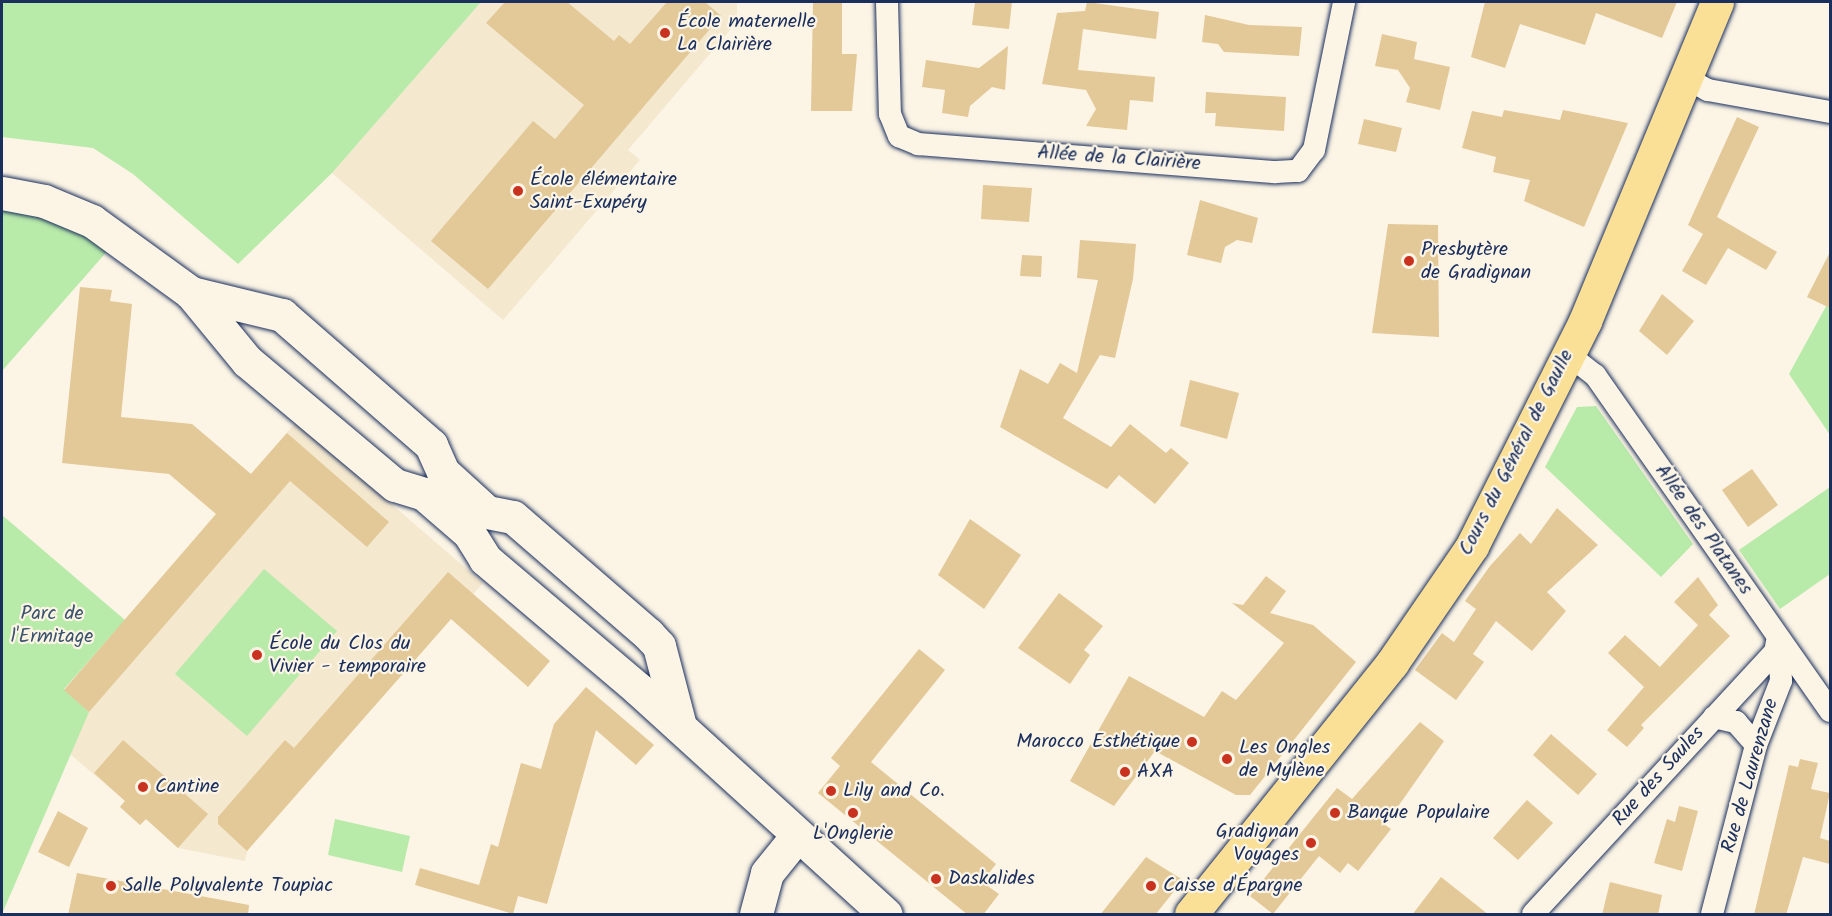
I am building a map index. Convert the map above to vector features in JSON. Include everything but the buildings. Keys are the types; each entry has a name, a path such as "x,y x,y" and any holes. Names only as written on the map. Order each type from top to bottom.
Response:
{"main road":[{"name":"Cours du Général de Gaulle","path":"1205,908 1433,606 1499,497 1569,355 1717,2"}],"street":[{"name":"Allée de la Clairière","path":"887,2 890,114 899,136 918,144 1276,172 1298,171 1314,150 1344,2"},
{"path":"1686,78 1708,90 1830,112"},
{"path":"2,194 44,201 92,220 191,293 228,333 247,361 395,485 424,495 469,533 488,562 650,680 680,726 885,915"},
{"path":"191,293 247,304 282,315 430,444 442,472 487,512 513,517 659,646 650,680"},
{"path":"228,333 247,304"},
{"name":"Allée des Platanes","path":"1569,355 1595,375 1830,711"},
{"name":"Rue des Saules","path":"1533,915 1775,651 1778,637"},
{"name":"Rue de Laurenzane","path":"1713,915 1756,746 1784,666 1778,637"},
{"path":"1714,717 1736,722 1756,746"},
{"path":"756,915 767,873 797,836"}],"shaded area":[{"path":"481,2 737,2 737,22 628,150 640,160 503,320 332,173"},
{"name":"École du Clos du Vivier - temporaire","path":"296,422 483,583 247,851 245,861 178,848 146,819 140,825 120,807 125,801 70,754 89,712 64,690"}],"green space":[{"path":"2,2 481,2 332,173 238,264 133,174 93,148 2,137"},
{"path":"2,193 118,239 2,371"},
{"path":"1830,299 1830,435 1789,374"},
{"path":"1596,406 1693,544 1661,577 1545,467 1577,407"},
{"path":"1830,487 1830,574 1780,609 1739,550"},
{"name":"Parc de l'Ermitage","path":"2,515 125,620 64,689 89,712 2,914"},
{"path":"264,569 337,631 247,736 175,674"},
{"path":"335,819 410,836 402,872 328,855"}],"place":[{"name":"École maternelle La Clairière","path":"665,33"},
{"name":"École élémentaire Saint-Exupéry","path":"518,191"},
{"name":"Presbytère de Gradignan","path":"1409,261"},
{"name":"École du Clos du Vivier - temporaire","path":"257,655"},
{"name":"Marocco Esthétique","path":"1192,742"},
{"name":"Les Ongles de Mylène","path":"1227,759"},
{"name":"AXA","path":"1125,772"},
{"name":"Cantine","path":"143,787"},
{"name":"Lily and Co.","path":"831,791"},
{"name":"L'Onglerie","path":"853,813"},
{"name":"Banque Populaire","path":"1335,813"},
{"name":"Gradignan Voyages","path":"1311,843"},
{"name":"Daskalides","path":"936,879"},
{"name":"Salle Polyvalente Toupiac","path":"111,886"},
{"name":"Caisse d'Épargne","path":"1151,886"}]}
